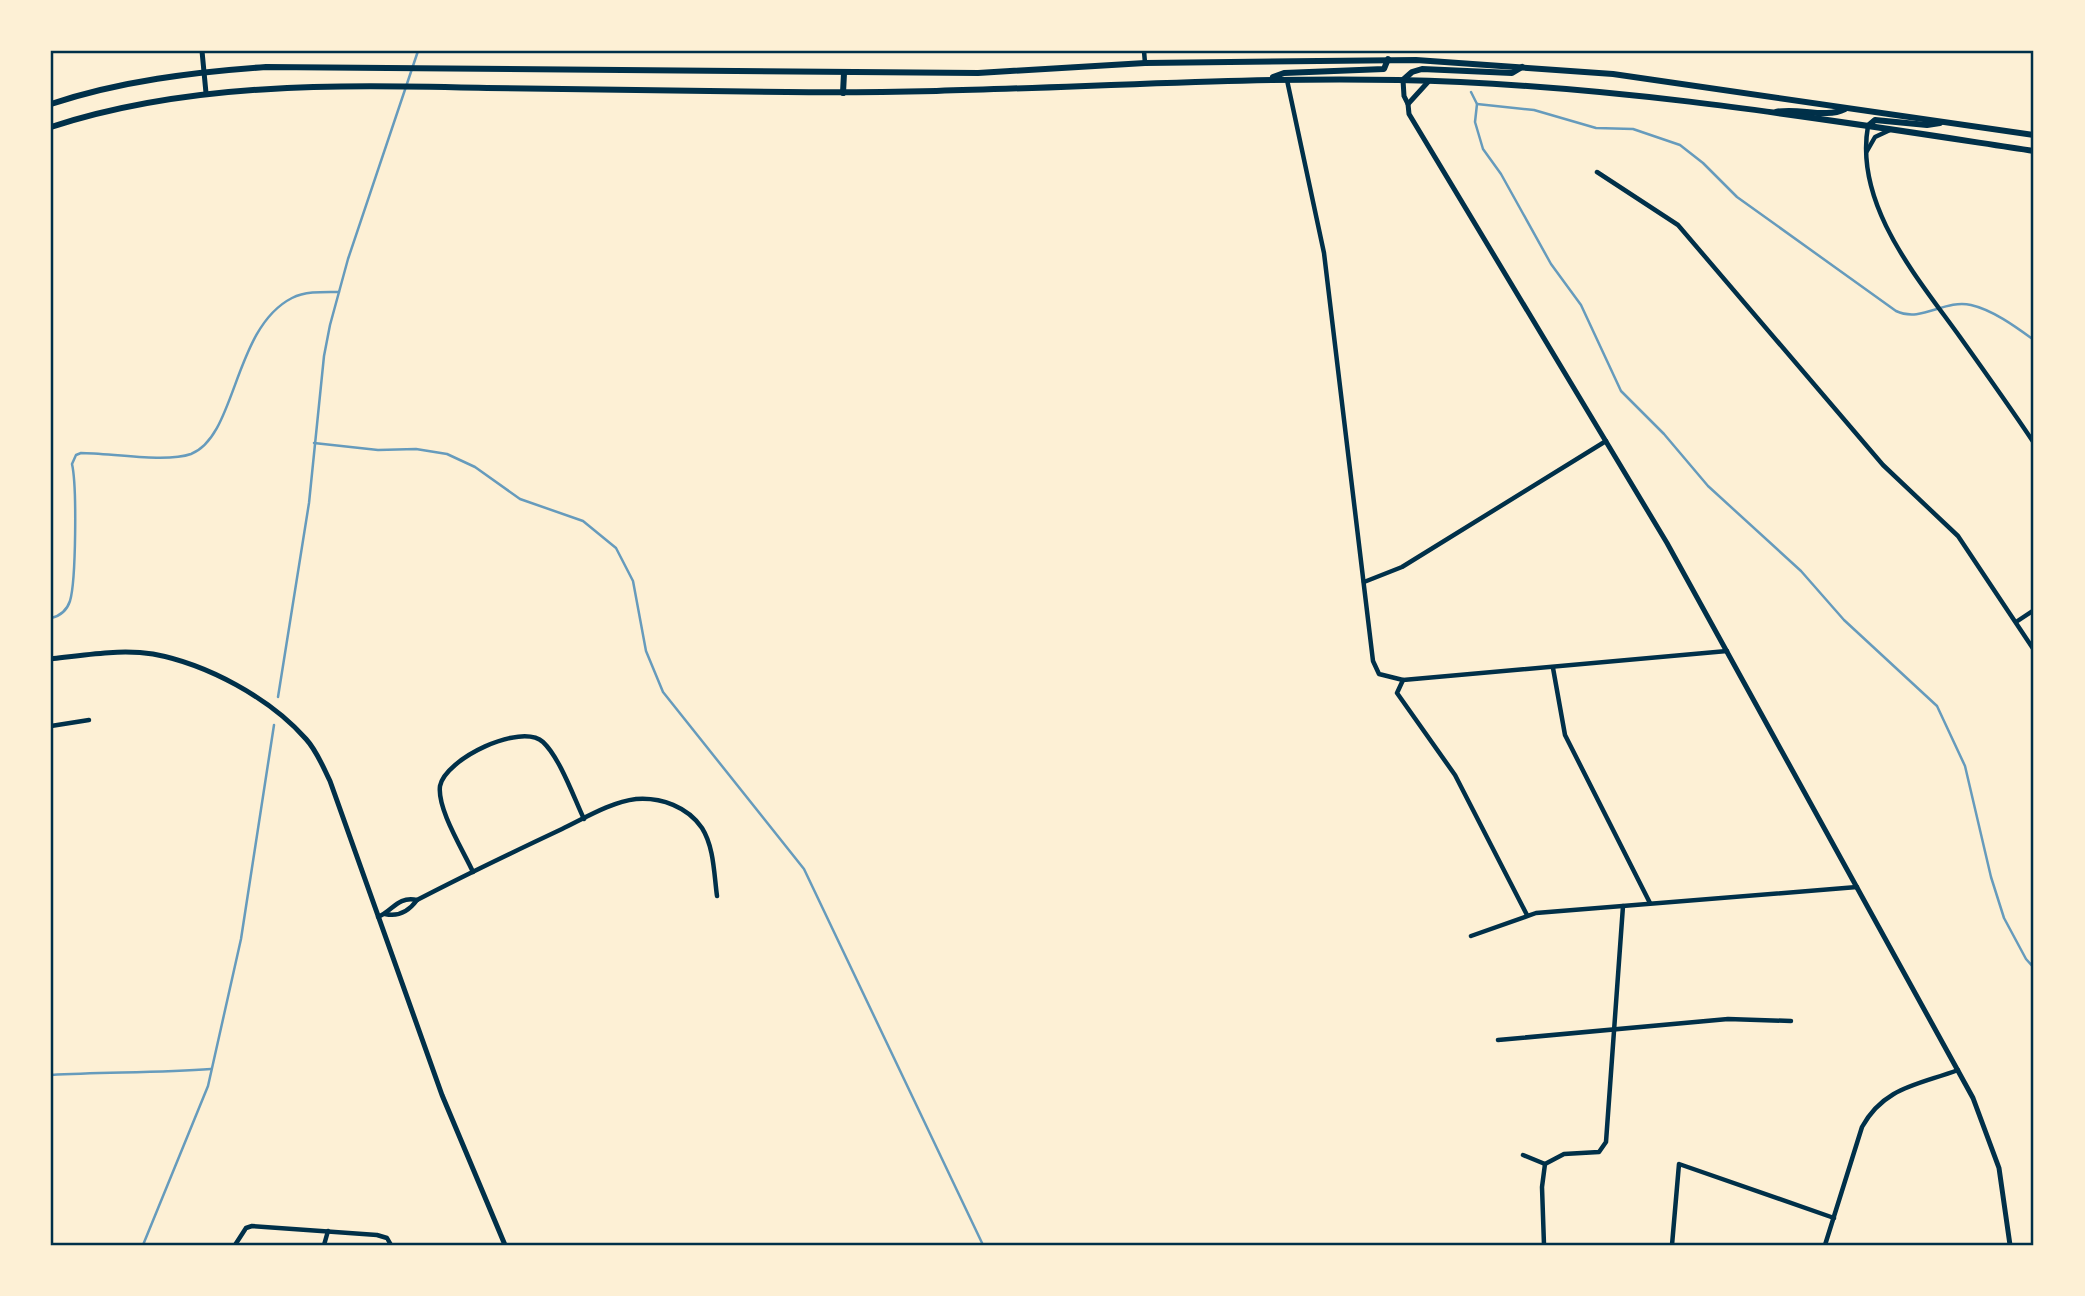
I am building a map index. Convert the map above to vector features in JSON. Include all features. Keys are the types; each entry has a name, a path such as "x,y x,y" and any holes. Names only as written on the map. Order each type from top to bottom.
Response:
{"main road":[{"path":"51,104 125,84 204,72 267,67 376,66 844,74 978,73 1145,63 1388,59 1613,74 2034,135"},
{"path":"1264,80 1284,73 1384,69 1388,59"},
{"path":"1403,80 1412,72 1422,69 1512,73 1522,67"},
{"path":"843,93 844,74"},
{"path":"51,127 131,105 206,93 294,87 945,93 1286,79 1403,80 1608,91 2034,151"},
{"path":"1771,113 1788,109 1831,113 1846,108"},
{"path":"1868,126 1875,120 1927,125 1945,122"}],"street":[{"path":"202,51 206,93"},
{"path":"1144,51 1145,63"},
{"path":"1286,79 1324,253 1364,582 1379,674 1403,680 1727,651"},
{"path":"1403,80 1409,114 1607,441 1727,651 1958,1069 1993,1144 2006,1197 2010,1245"},
{"path":"1408,104 1427,82"},
{"path":"1868,126 1866,152 1871,186 1899,248 2034,443"},
{"path":"1866,152 1875,137 1892,130"},
{"path":"1598,172 1678,225 1883,465 1958,536 2034,650"},
{"path":"1364,582 1402,567 1607,441"},
{"path":"2016,621 2034,610"},
{"path":"51,659 130,653 181,661 226,681 276,712 306,739 318,755 330,781 382,916 450,1117 505,1245"},
{"path":"1553,668 1565,735 1641,880 1650,903"},
{"path":"1403,680 1398,693 1455,775 1527,915"},
{"path":"51,726 89,720"},
{"path":"473,872 443,807 441,783 453,764 507,738 530,735 542,741 550,750 584,819"},
{"path":"382,916 394,916 411,908 417,900 473,872 584,819 635,799 670,803 689,814 702,828 711,851 717,896"},
{"path":"1471,936 1527,915 1858,887"},
{"path":"382,916 388,907 407,898 417,900"},
{"path":"1522,1155 1545,1164 1564,1154 1599,1152 1604,1148 1616,1028 1623,906"},
{"path":"1498,1040 1728,1019 1791,1021"},
{"path":"1825,1245 1862,1127 1877,1104 1895,1093 1958,1069"},
{"path":"1544,1245 1542,1187 1545,1164"},
{"path":"1672,1245 1679,1164 1834,1217"},
{"path":"235,1245 246,1228 252,1226 377,1235 387,1238 391,1245"},
{"path":"324,1245 328,1231"}],"waterway":[{"path":"278,697 309,503 324,356 330,325 348,259 418,51"},
{"path":"1471,92 1477,104 1475,122 1483,149 1501,174 1551,264 1581,305 1621,391 1664,434 1708,486 1801,571 1844,620 1937,706 1965,766 1991,877 2004,918 2026,959 2034,968"},
{"path":"1477,104 1534,110 1596,128 1633,129 1680,145 1703,163 1737,197 1896,311 1915,314 1952,305 1971,305 1996,315 2034,340"},
{"path":"51,618 65,610 72,590 75,555 72,464 76,455 81,453 167,458 191,454 206,443 218,426 246,356 258,332 273,313 292,298 303,294 339,292"},
{"path":"314,443 378,450 416,449 447,454 475,467 520,499 583,521 616,548 633,581 646,651 663,692 804,869 983,1245"},
{"path":"143,1245 208,1086 241,939 274,725"},
{"path":"51,1075 211,1069"}]}
